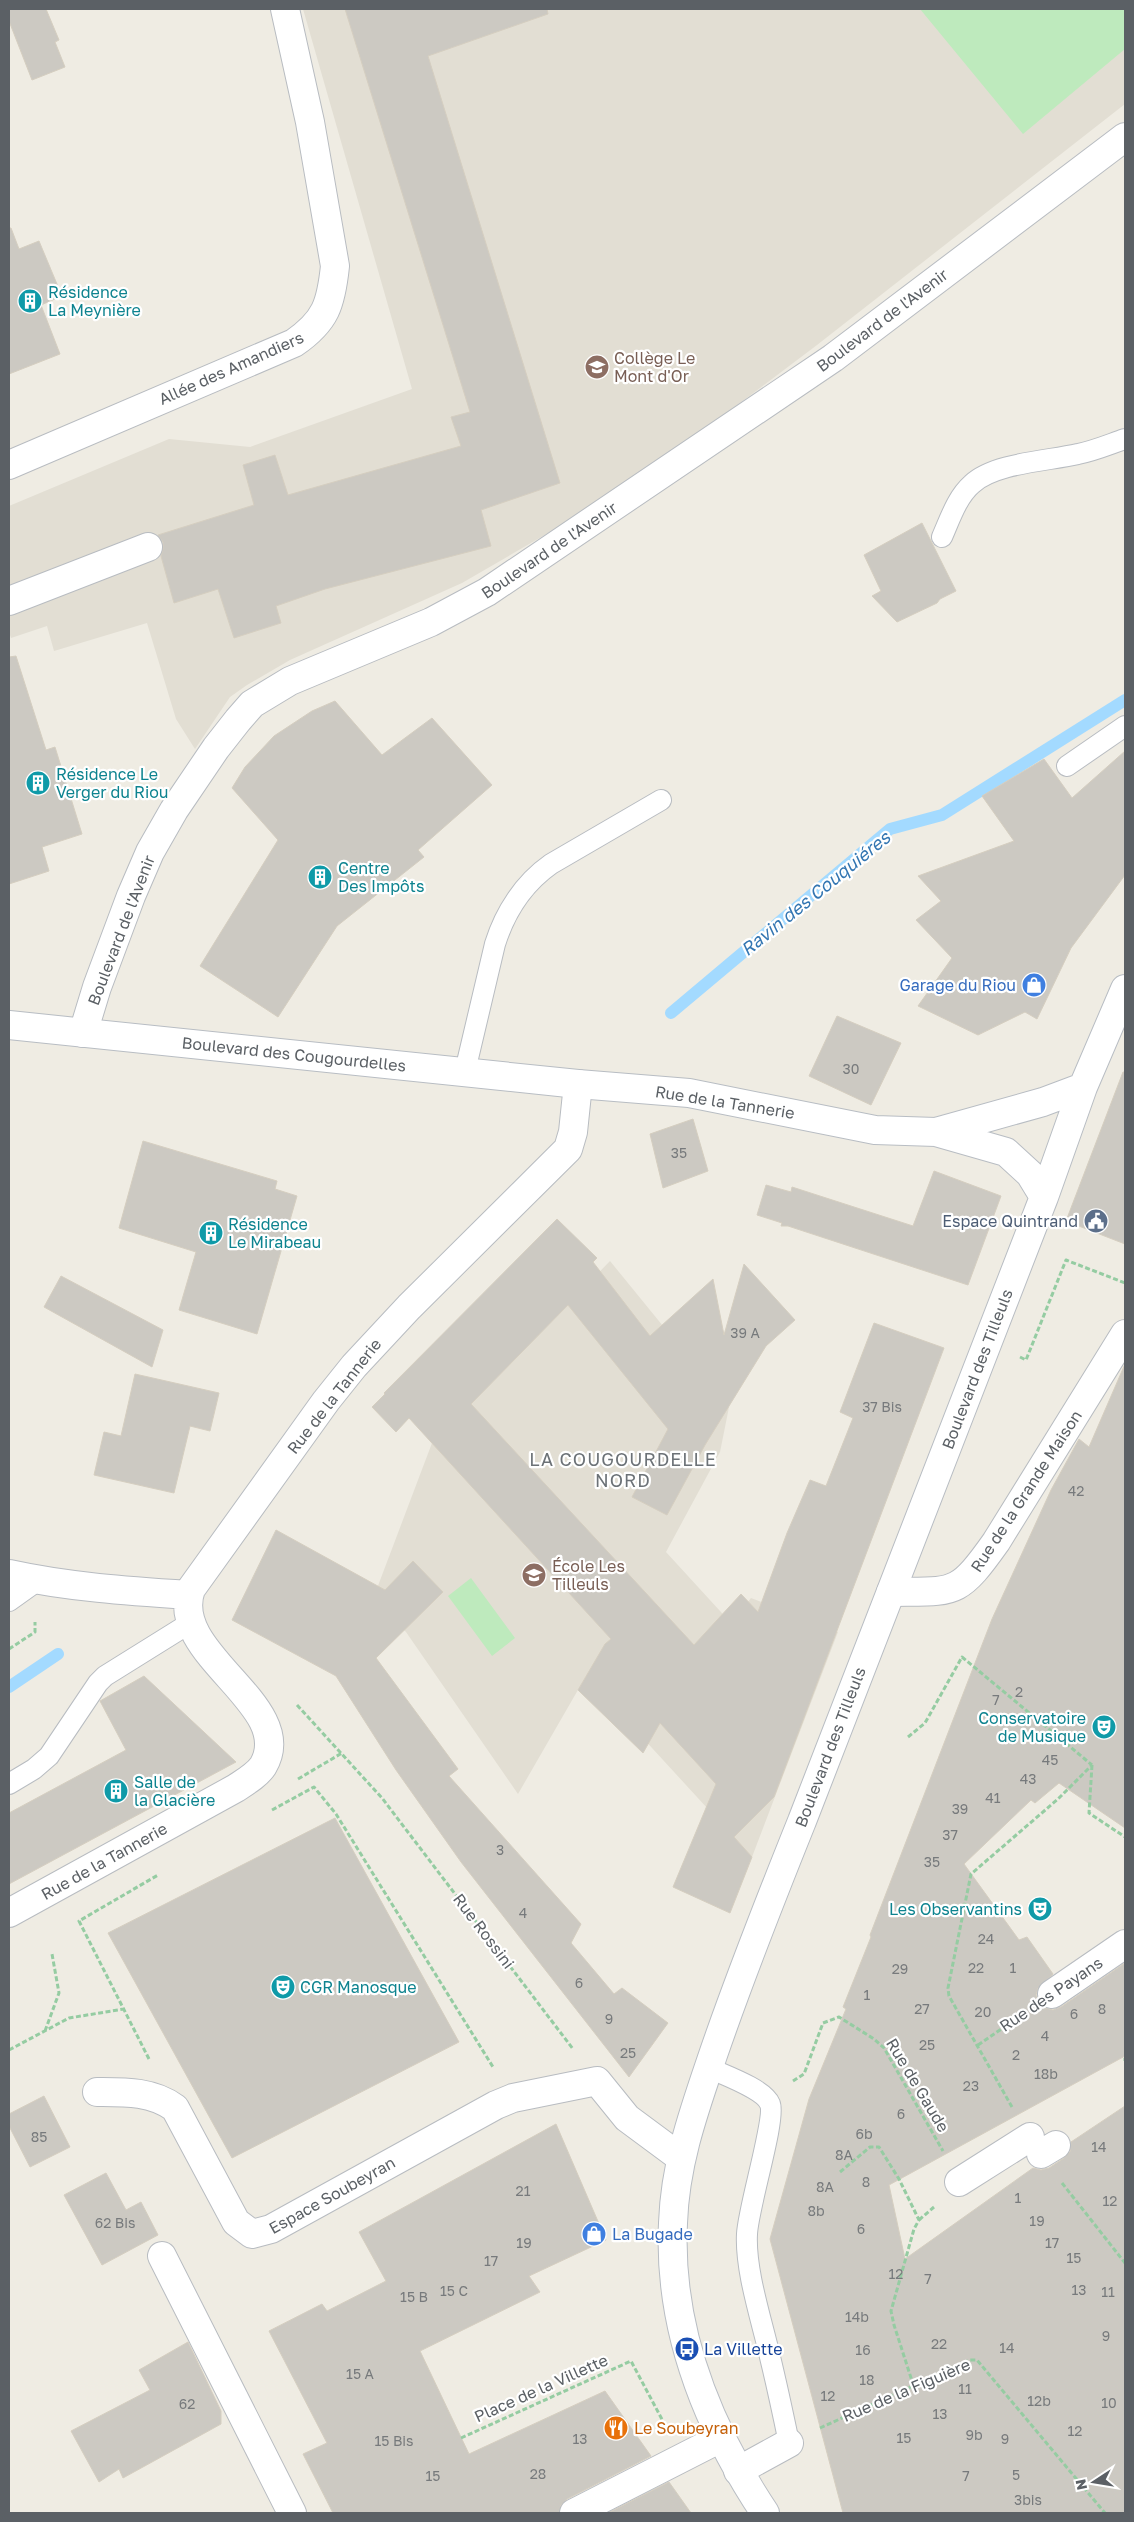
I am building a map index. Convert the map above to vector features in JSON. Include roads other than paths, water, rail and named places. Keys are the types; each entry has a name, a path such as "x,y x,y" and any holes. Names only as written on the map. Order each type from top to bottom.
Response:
{"street":[{"name":"Allée des Amandiers","path":"9,465 294,343 311,331 323,318 332,289 335,266 310,122 285,9"},
{"name":"Boulevard de l'Avenir","path":"83,1033 124,914 150,852 174,810 216,748 252,704 290,681 431,622 487,592 833,358 1125,137"},
{"path":"9,601 148,547"},
{"name":"Boulevard des Tilleuls","path":"765,2513 738,2471 721,2438 700,2390 678,2316 674,2260 674,2196 681,2158 691,2118 739,1980 1044,1196 1083,1087 1125,989"},
{"name":"Boulevard des Cougourdelles","path":"9,1025 578,1084"},
{"name":"Rue de la Tannerie","path":"189,1595 194,1584 354,1366 409,1307 568,1149 573,1132 578,1084 689,1093 875,1130 936,1132"},
{"path":"936,1132 1043,1102 1083,1087"},
{"path":"936,1132 1006,1152 1030,1174 1044,1196"},
{"name":"Rue de la Grande Maison","path":"891,1592 944,1591 960,1585 972,1574 996,1542 1125,1334"},
{"path":"9,1574 37,1581 102,1589 189,1595 190,1623"},
{"name":"Rue de la Tannerie","path":"9,1913 236,1788 262,1767 268,1752 269,1739 265,1725 209,1652 190,1623"},
{"name":"Rue des Payans","path":"1052,1994 1125,1944"},
{"name":"Espace Soubeyran","path":"97,2092 140,2094 166,2102 174,2108 236,2222 252,2234 271,2229 513,2098 597,2082 627,2118 681,2158"},
{"path":"960,2182 1043,2145"},
{"path":"162,2256 292,2513"},
{"path":"574,2513 721,2438"},
{"path":"738,2471 789,2443"}],"lane":[{"path":"942,537 962,496 978,480 1003,469 1080,454 1125,439"},
{"path":"1067,766 1125,726"},
{"path":"465,1071 494,944 500,928 517,898 540,872 661,800"},
{"path":"9,1601 37,1581"},
{"path":"9,1784 34,1769 49,1756 98,1682 190,1623"},
{"path":"709,2068 767,2098 772,2114 754,2191 747,2244 759,2312 789,2443"}],"waterway":[{"name":"Ravin des Couquiéres","path":"671,1013 890,829 942,815 1125,700"},
{"name":"Ravin des Couquiéres","path":"9,1687 58,1654"}],"place":[{"name":"Résidence La Meynière","path":"30,301"},
{"name":"Collège Le Mont d'Or","path":"597,367"},
{"name":"Résidence Le Verger du Riou","path":"38,783"},
{"name":"Centre Des Impôts","path":"320,877"},
{"name":"Garage du Riou","path":"1034,985"},
{"name":"Espace Quintrand","path":"1096,1221"},
{"name":"Résidence Le Mirabeau","path":"211,1233"},
{"name":"École Les Tilleuls","path":"534,1575"},
{"name":"Conservatoire de Musique","path":"1104,1727"},
{"name":"Salle de la Glacière","path":"116,1791"},
{"name":"Les Observantins","path":"1040,1909"},
{"name":"CGR Manosque","path":"283,1987"},
{"name":"La Bugade","path":"594,2234"},
{"name":"La Villette","path":"687,2349"},
{"name":"Le Soubeyran","path":"616,2428"}],"district":[{"name":"LA COUGOURDELLE NORD","path":"623,1469"}]}
